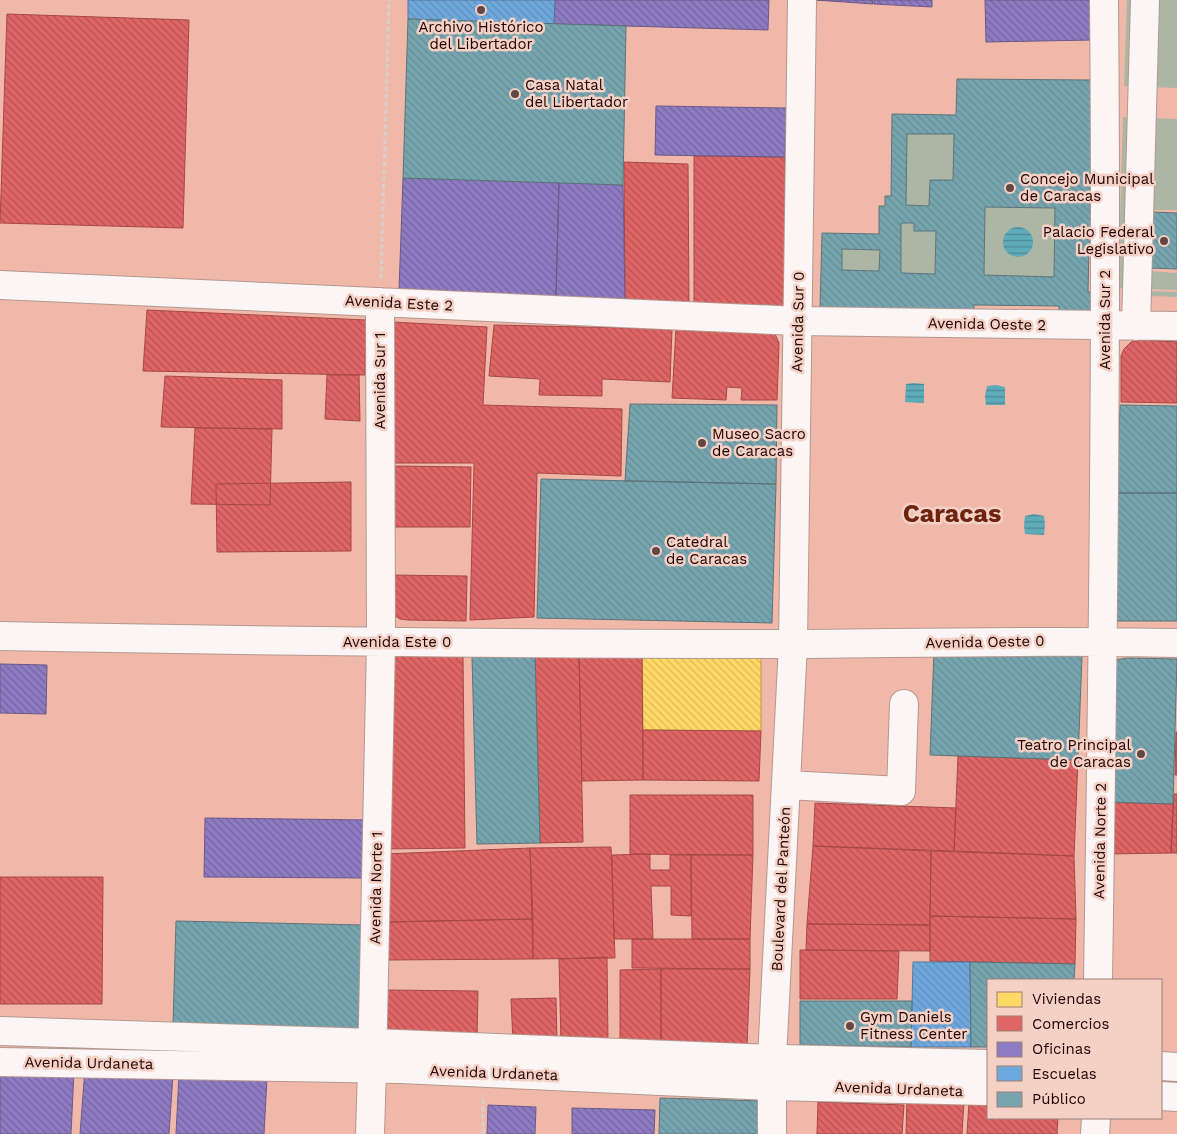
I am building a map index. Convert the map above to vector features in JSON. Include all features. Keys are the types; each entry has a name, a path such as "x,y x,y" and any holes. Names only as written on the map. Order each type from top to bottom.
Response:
{"street":[{"name":"Avenida Sur 0","path":"793,644 802,0"},
{"name":"Avenida Sur 2","path":"1094,635 1105,326 1104,0"},
{"path":"1136,326 1144,0"},
{"name":"Avenida Este 2","path":"0,285 798,321"},
{"name":"Avenida Sur 1","path":"380,302 380,642"},
{"name":"Avenida Oeste 2","path":"798,321 1177,326"},
{"name":"Avenida Oeste 0","path":"793,644 1094,635 1177,643"},
{"name":"Avenida Norte 2","path":"1094,635 1098,979"},
{"name":"Avenida Este 0","path":"0,636 380,642 793,644"},
{"name":"Avenida Norte 1","path":"370,1134 380,642"},
{"name":"Boulevard del Panteón","path":"772,1134 772,1059 793,644"},
{"path":"786,785 902,791 904,704"},
{"name":"Avenida Urdaneta","path":"0,1031 373,1056 483,1072 772,1086 987,1091"},
{"name":"Avenida Urdaneta","path":"0,1062 373,1056 772,1059 987,1064"},
{"path":"1162,1066 1177,1067"},
{"path":"1162,1096 1177,1097"},
{"path":"1095,1134 1096,1119"}],"path":[{"path":"380,302 390,0"},
{"path":"483,1072 483,1134"}],"shaded area":[{"path":"0,0 1177,0 1177,1134 0,1134"}],"green space":[{"path":"1127,0 1177,0 1177,88 1124,86"},
{"path":"1123,117 1177,119 1177,210 1148,210 1147,271 1177,273 1177,290 1118,288"},
{"path":"907,134 954,134 953,180 930,180 929,206 906,205"},
{"path":"985,207 1055,208 1054,277 984,275"},
{"path":"901,223 914,223 914,231 936,231 935,274 901,273"},
{"path":"842,249 880,250 879,271 842,270"},
{"path":"1123,290 1177,292 1177,297 1123,295"}],"water":[{"path":"1018,227 1029,231 1033,242 1029,253 1018,257 1007,253 1003,242 1007,231"},
{"path":"906,384 924,384 924,403 905,402"},
{"path":"987,386 1005,387 1005,405 986,405"},
{"path":"1034,514 1044,516 1044,535 1025,534 1025,516"}],"building: Viviendas":[{"path":"642,652 761,656 761,731 643,730"}],"building: Comercios":[{"path":"7,14 189,20 183,228 0,223"},
{"path":"694,156 785,157 785,310 694,308"},
{"path":"624,162 688,164 689,307 625,302"},
{"path":"147,310 366,320 365,375 143,371"},
{"path":"392,322 487,327 483,405 622,409 621,476 537,473 534,617 470,620 474,463 391,463"},
{"path":"494,325 672,329 670,382 602,379 602,396 539,395 540,379 489,376"},
{"path":"676,328 774,332 779,343 777,400 741,400 742,388 727,387 726,400 672,398"},
{"path":"1143,340 1177,342 1177,403 1121,402 1121,356 1124,349 1131,342"},
{"path":"327,375 359,375 360,421 325,419"},
{"path":"165,376 282,380 282,429 161,427"},
{"path":"195,428 272,429 270,505 191,504"},
{"path":"395,466 471,467 470,527 393,527"},
{"path":"351,482 351,551 217,552 216,484"},
{"path":"392,575 467,576 466,621 408,620 400,619 390,613"},
{"path":"642,652 643,780 582,781 579,653"},
{"path":"579,653 583,842 540,843 535,655"},
{"path":"385,655 463,655 465,848 386,849"},
{"path":"643,730 761,731 759,781 643,780"},
{"path":"1176,732 1177,775 1175,775"},
{"path":"958,756 1078,760 1074,856 954,851"},
{"path":"1174,794 1177,794 1177,853 1171,853"},
{"path":"630,795 753,795 753,855 630,854"},
{"path":"1105,802 1173,804 1171,853 1105,854"},
{"path":"815,803 956,808 954,851 813,846"},
{"path":"813,846 931,851 930,925 807,924"},
{"path":"611,847 615,958 533,959 530,848"},
{"path":"530,848 533,919 385,922 385,854"},
{"path":"931,851 1074,856 1076,919 930,916"},
{"path":"650,854 650,870 670,870 670,855 691,855 691,916 671,915 671,886 651,886 653,939 614,939 612,855"},
{"path":"691,855 753,855 750,939 692,939"},
{"path":"0,877 103,877 102,1004 0,1004"},
{"path":"930,916 1076,919 1075,964 930,961"},
{"path":"533,919 533,959 385,960 385,922"},
{"path":"807,924 930,925 930,951 806,950"},
{"path":"632,939 750,939 750,969 632,968"},
{"path":"800,950 899,951 897,999 800,999"},
{"path":"607,957 608,1045 561,1044 559,959"},
{"path":"661,969 750,969 747,1047 661,1046"},
{"path":"661,969 661,1046 620,1045 620,970"},
{"path":"384,990 478,991 477,1040 384,1036"},
{"path":"556,998 557,1043 513,1042 511,999"},
{"path":"907,1099 964,1101 962,1134 906,1134"},
{"path":"818,1102 904,1105 902,1134 817,1134"},
{"path":"969,1102 987,1103 987,1119 1058,1119 1057,1134 967,1134"}],"building: Oficinas":[{"path":"555,0 769,0 768,30 554,24"},
{"path":"815,0 873,0 873,4"},
{"path":"874,0 932,0 932,7 874,4"},
{"path":"985,0 1092,0 1093,40 986,42"},
{"path":"656,106 786,108 785,157 655,155"},
{"path":"403,178 559,182 556,296 399,291"},
{"path":"559,182 623,185 625,302 556,296"},
{"path":"0,664 47,665 46,714 0,713"},
{"path":"205,818 369,820 368,878 204,877"},
{"path":"0,1068 74,1071 71,1134 0,1134"},
{"path":"85,1069 173,1074 169,1134 80,1134"},
{"path":"179,1074 267,1079 264,1134 176,1134"},
{"path":"488,1105 536,1107 535,1134 487,1134"},
{"path":"572,1108 655,1110 654,1134 572,1134"}],"building: Escuelas":[{"name":"Archivo Histórico del Libertador","path":"408,0 555,0 554,24 408,19"},
{"path":"913,962 970,962 971,1047 911,1047"}],"building: Público":[{"name":"Casa Natal del Libertador","path":"408,19 626,26 623,185 403,178"},
{"name":"Concejo Municipal de Caracas","path":"957,79 1092,80 1096,167 1091,167 1090,211 1095,211 1094,247 1089,247 1088,292 1094,292 1094,312 1059,311 1059,306 974,305 974,310 820,308 822,233 879,234 879,206 885,206 885,196 891,196 892,114 956,115","holes":["907,134 954,134 953,180 930,180 929,206 906,205","985,207 1055,208 1054,277 984,275","901,223 914,223 914,231 936,231 935,274 901,273","842,249 880,250 879,271 842,270"]},
{"name":"Palacio Federal Legislativo","path":"1151,212 1177,213 1177,269 1150,268"},
{"name":"Museo Sacro de Caracas","path":"630,404 777,405 776,484 625,481"},
{"path":"1120,405 1177,406 1177,493 1117,493"},
{"name":"Catedral de Caracas","path":"541,479 776,484 772,623 537,618"},
{"path":"1117,493 1177,493 1177,621 1113,621"},
{"path":"934,651 1082,656 1078,760 930,755"},
{"path":"535,655 540,843 477,844 472,657"},
{"name":"Teatro Principal de Caracas","path":"1128,658 1177,659 1173,804 1105,802 1115,660"},
{"path":"176,921 362,925 359,1029 173,1025"},
{"path":"970,962 1075,964 1074,979 987,979 987,1047 971,1047"},
{"path":"800,1001 912,1001 911,1047 800,1045"},
{"path":"660,1098 764,1101 763,1134 659,1134"}],"place":[{"name":"Archivo Histórico del Libertador","path":"481,10"},
{"name":"Casa Natal del Libertador","path":"515,94"},
{"name":"Concejo Municipal de Caracas","path":"1010,188"},
{"name":"Palacio Federal Legislativo","path":"1164,241"},
{"name":"Museo Sacro de Caracas","path":"702,443"},
{"name":"Catedral de Caracas","path":"656,551"},
{"name":"Teatro Principal de Caracas","path":"1141,754"},
{"name":"Gym Daniels Fitness Center","path":"850,1026"}],"district":[{"name":"Caracas","path":"952,513"}]}
